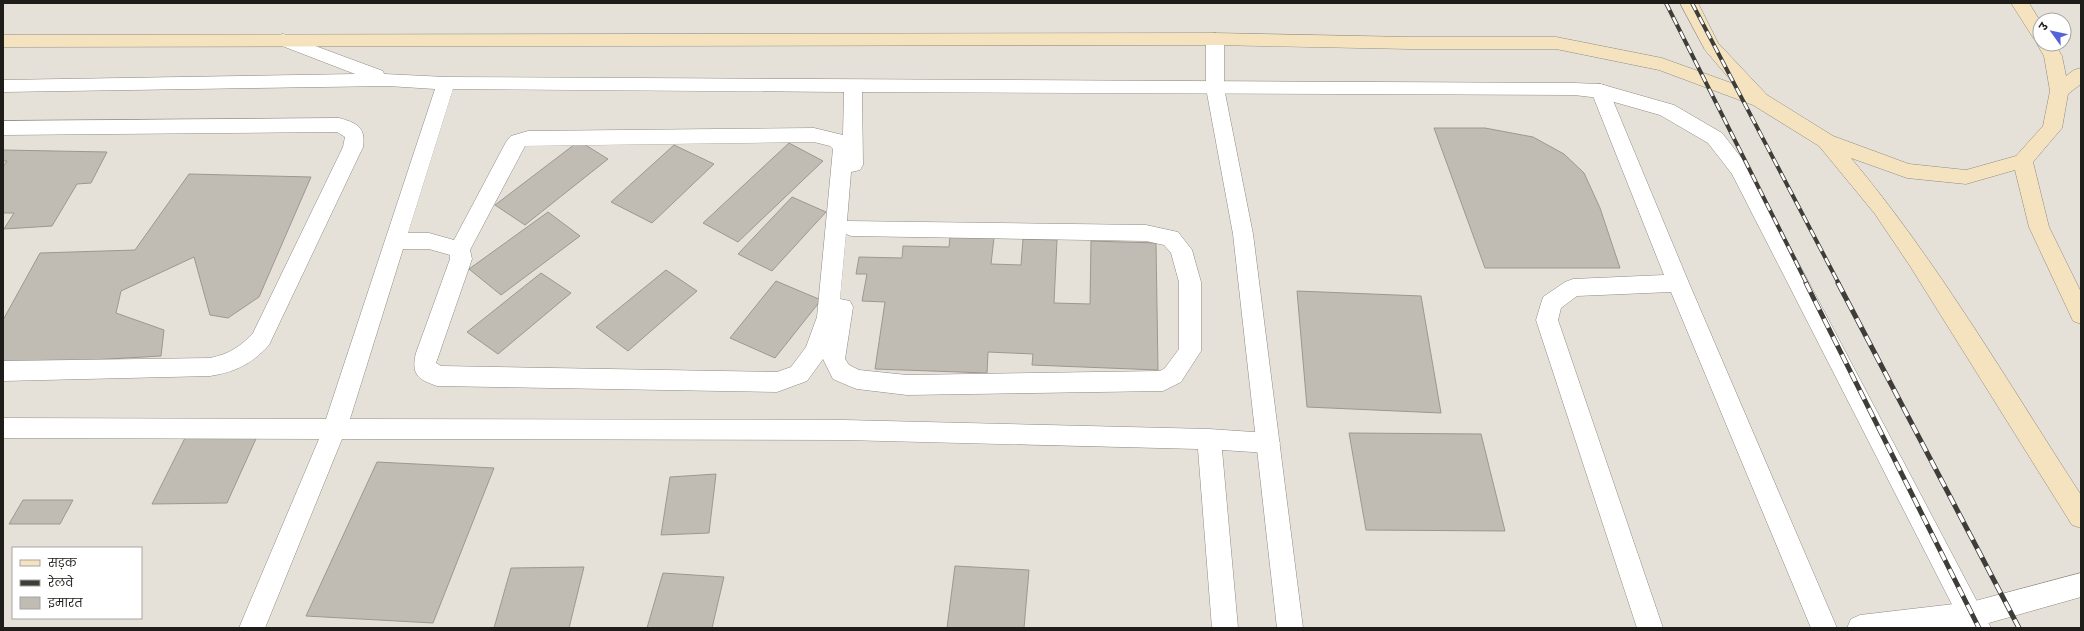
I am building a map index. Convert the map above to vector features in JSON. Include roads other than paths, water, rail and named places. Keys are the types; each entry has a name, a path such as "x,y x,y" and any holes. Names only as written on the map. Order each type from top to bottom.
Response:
{"street":[{"path":"1689,3 1711,46 1760,100"},
{"path":"2020,3 2032,22"},
{"path":"1215,39 1215,88 1243,234 1290,628"},
{"path":"3,41 1215,39 1556,44 1662,64 1760,100 1826,141 1907,171 1966,177 2023,161 2052,128 2059,91 2053,56 2051,52"},
{"path":"283,40 388,80"},
{"path":"2059,91 2081,74"},
{"path":"3,86 388,80 446,83 1574,89 1600,91 1667,110 1715,138 1740,170 1975,622"},
{"path":"252,628 335,428 446,83"},
{"path":"851,228 1146,233 1171,238 1181,250 1190,282 1190,351 1173,375 1163,381 907,385 857,379 841,372 834,359 846,281 851,228 853,86"},
{"path":"1600,91 1678,283 1824,628"},
{"path":"3,128 339,125 349,129 355,135 353,147 262,339 249,352 232,364 210,367 3,371"},
{"path":"814,136 836,140 843,147 828,317 816,351 799,374 777,382 437,376 424,367 427,353 461,259 459,250 513,147 518,141 528,138 814,136"},
{"path":"1826,141 1882,209 1918,260 2081,516"},
{"path":"2023,161 2039,227 2081,315"},
{"path":"395,241 429,241 459,250"},
{"path":"1650,628 1547,320 1551,303 1573,288 1678,283"},
{"path":"6,433 335,428 844,430 1209,439 1268,443"},
{"path":"1209,439 1225,628"},
{"path":"1860,628 1975,622 2081,585"}],"railway":[{"path":"1666,3 1807,284"},
{"path":"1692,3 1839,284"},
{"path":"1806,283 1979,628"},
{"path":"1838,283 2019,628"}]}
